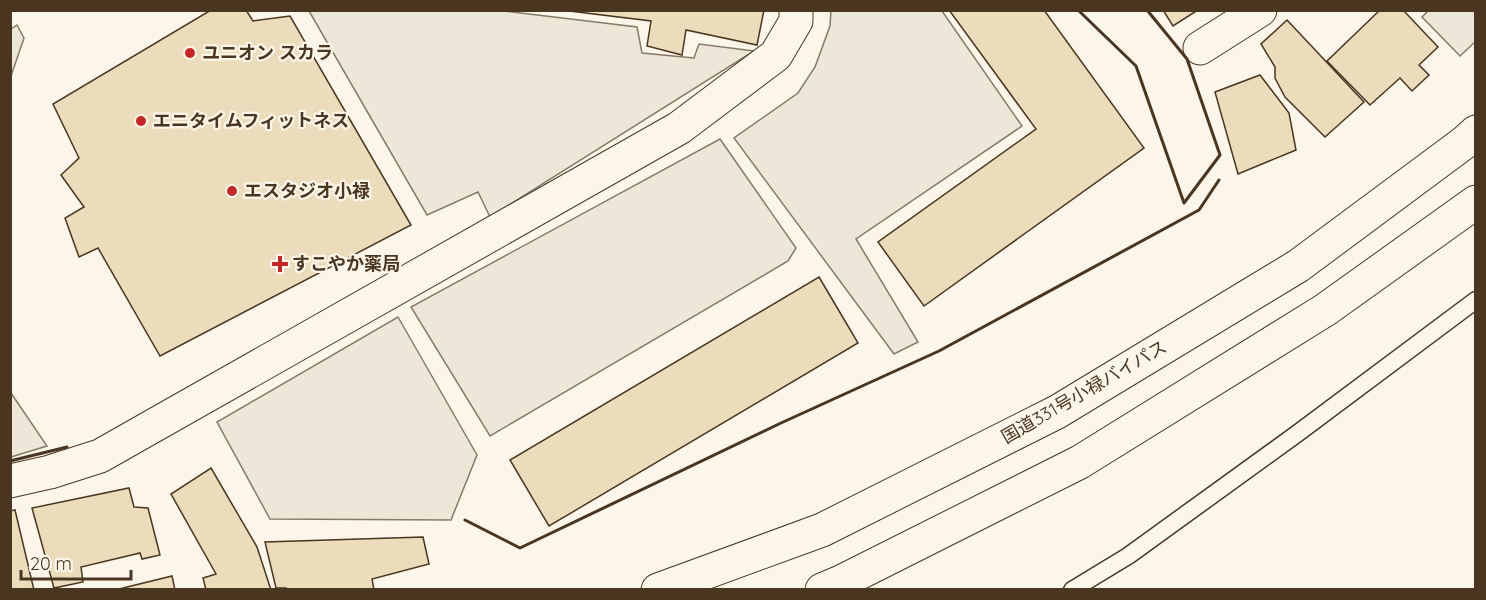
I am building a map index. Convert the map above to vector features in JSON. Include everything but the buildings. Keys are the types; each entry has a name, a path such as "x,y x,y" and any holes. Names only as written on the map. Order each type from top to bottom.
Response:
{"main road":[{"path":"10,481 50,472 100,456 679,128 776,55 796,21 796,10"},
{"path":"1200,48 1260,10"},
{"name":"国道331号小禄バイパス","path":"658,590 822,530 1057,412 1298,266 1476,132"},
{"path":"822,590 1080,462 1325,310 1476,202"}],"lane":[{"path":"1071,590 1128,556 1476,300"}],"shaded area":[{"path":"831,10 942,11 1022,126 856,239 918,342 894,354 734,138 798,93 815,67 830,26"},
{"path":"309,11 504,11 637,27 642,53 694,58 699,44 754,51 490,217 478,192 427,215"},
{"path":"1428,11 1475,11 1475,42 1460,56 1422,17"},
{"path":"17,25 24,38 11,76 11,29"},
{"path":"720,139 796,248 788,261 490,436 411,307"},
{"path":"398,317 477,455 451,520 270,519 217,422"},
{"path":"11,393 47,446 10,457"}],"wall":[{"path":"1078,10 1136,66 1184,203 1220,155 1187,59 1147,10"},
{"path":"465,520 520,548 781,423 939,351 1199,210 1219,180"},
{"path":"10,461 67,447"}],"place":[{"name":"ユニオン スカラ","path":"190,53"},
{"name":"エニタイムフィットネス","path":"141,121"},
{"name":"エスタジオ小禄","path":"232,191"},
{"name":"すこやか薬局","path":"280,264"}]}
